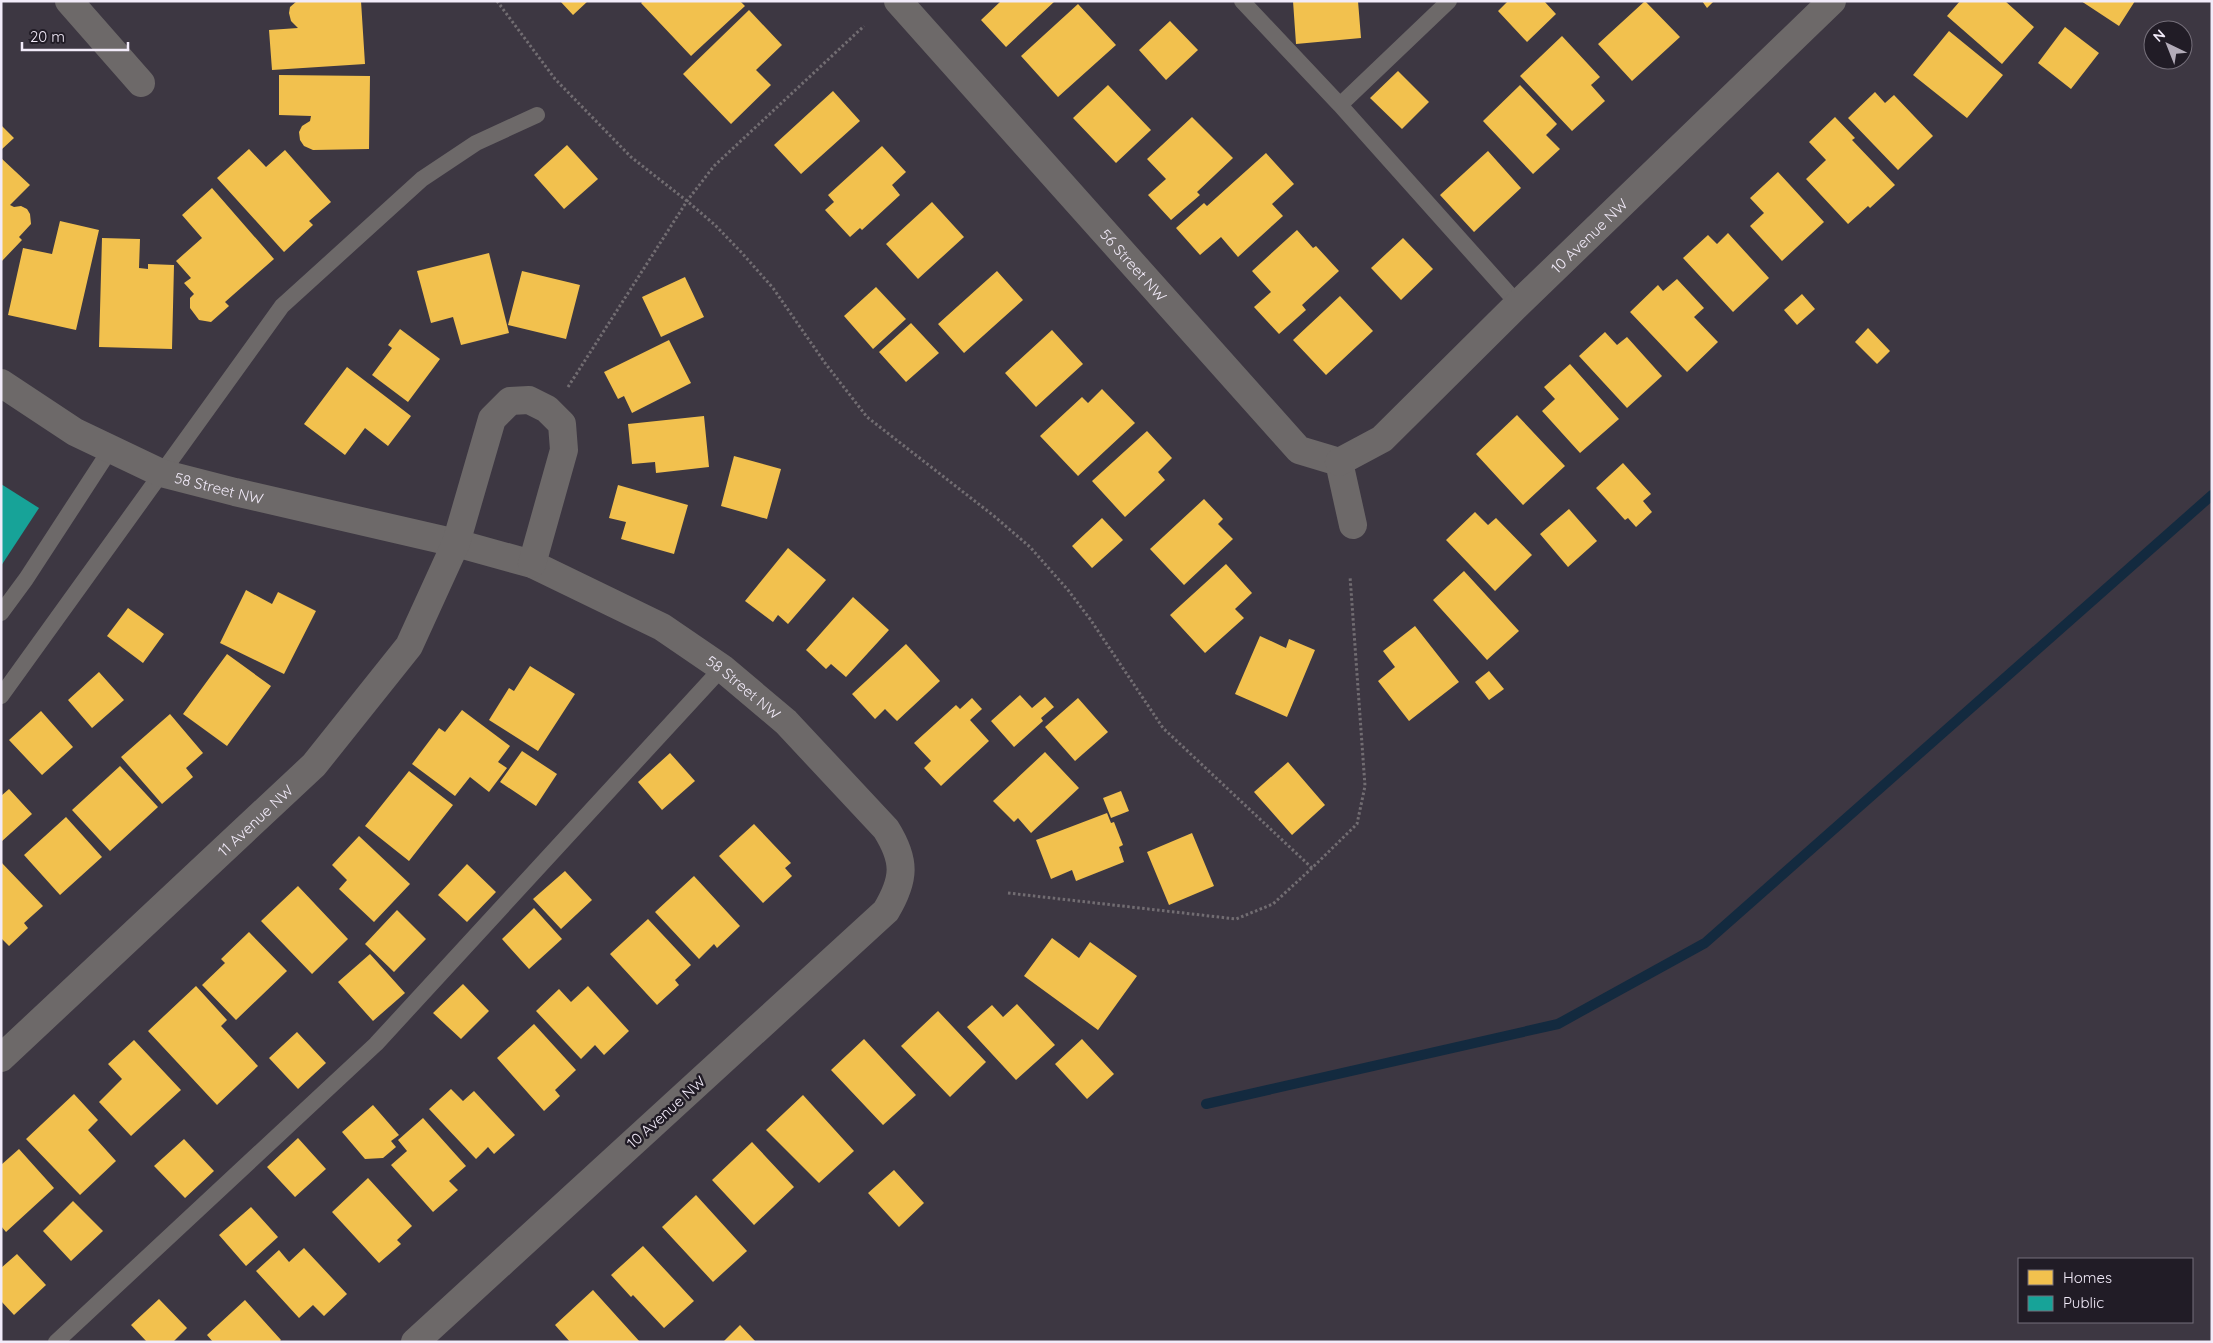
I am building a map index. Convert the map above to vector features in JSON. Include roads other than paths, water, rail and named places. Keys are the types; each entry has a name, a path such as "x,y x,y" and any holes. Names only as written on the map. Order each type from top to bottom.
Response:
{"street":[{"path":"69,1 141,83"},
{"name":"56 Street NW","path":"898,1 1298,450 1339,462"},
{"name":"10 Avenue NW","path":"1339,462 1382,439 1518,304 1832,1"},
{"name":"58 Street NW","path":"1,383 74,432 161,473 456,543 532,564 662,627 722,668 786,722 886,829 900,857 902,873"},
{"path":"456,543 492,419 510,402 529,400 547,409 562,424 564,450 532,564"},
{"path":"1339,462 1353,525"},
{"name":"11 Avenue NW","path":"1,1058 314,765 409,646 456,543"},
{"name":"10 Avenue NW","path":"415,1342 886,911 898,891 902,873"}],"lane":[{"path":"1242,1 1340,104 1518,304"},
{"path":"1340,104 1449,1"},
{"path":"1,696 282,306 422,179 476,144 537,115"},
{"path":"1,613 26,579 110,450"},
{"path":"56,1342 376,1044 722,668"}],"waterway":[{"path":"1206,1104 1558,1024 1705,943 2212,495"}]}
